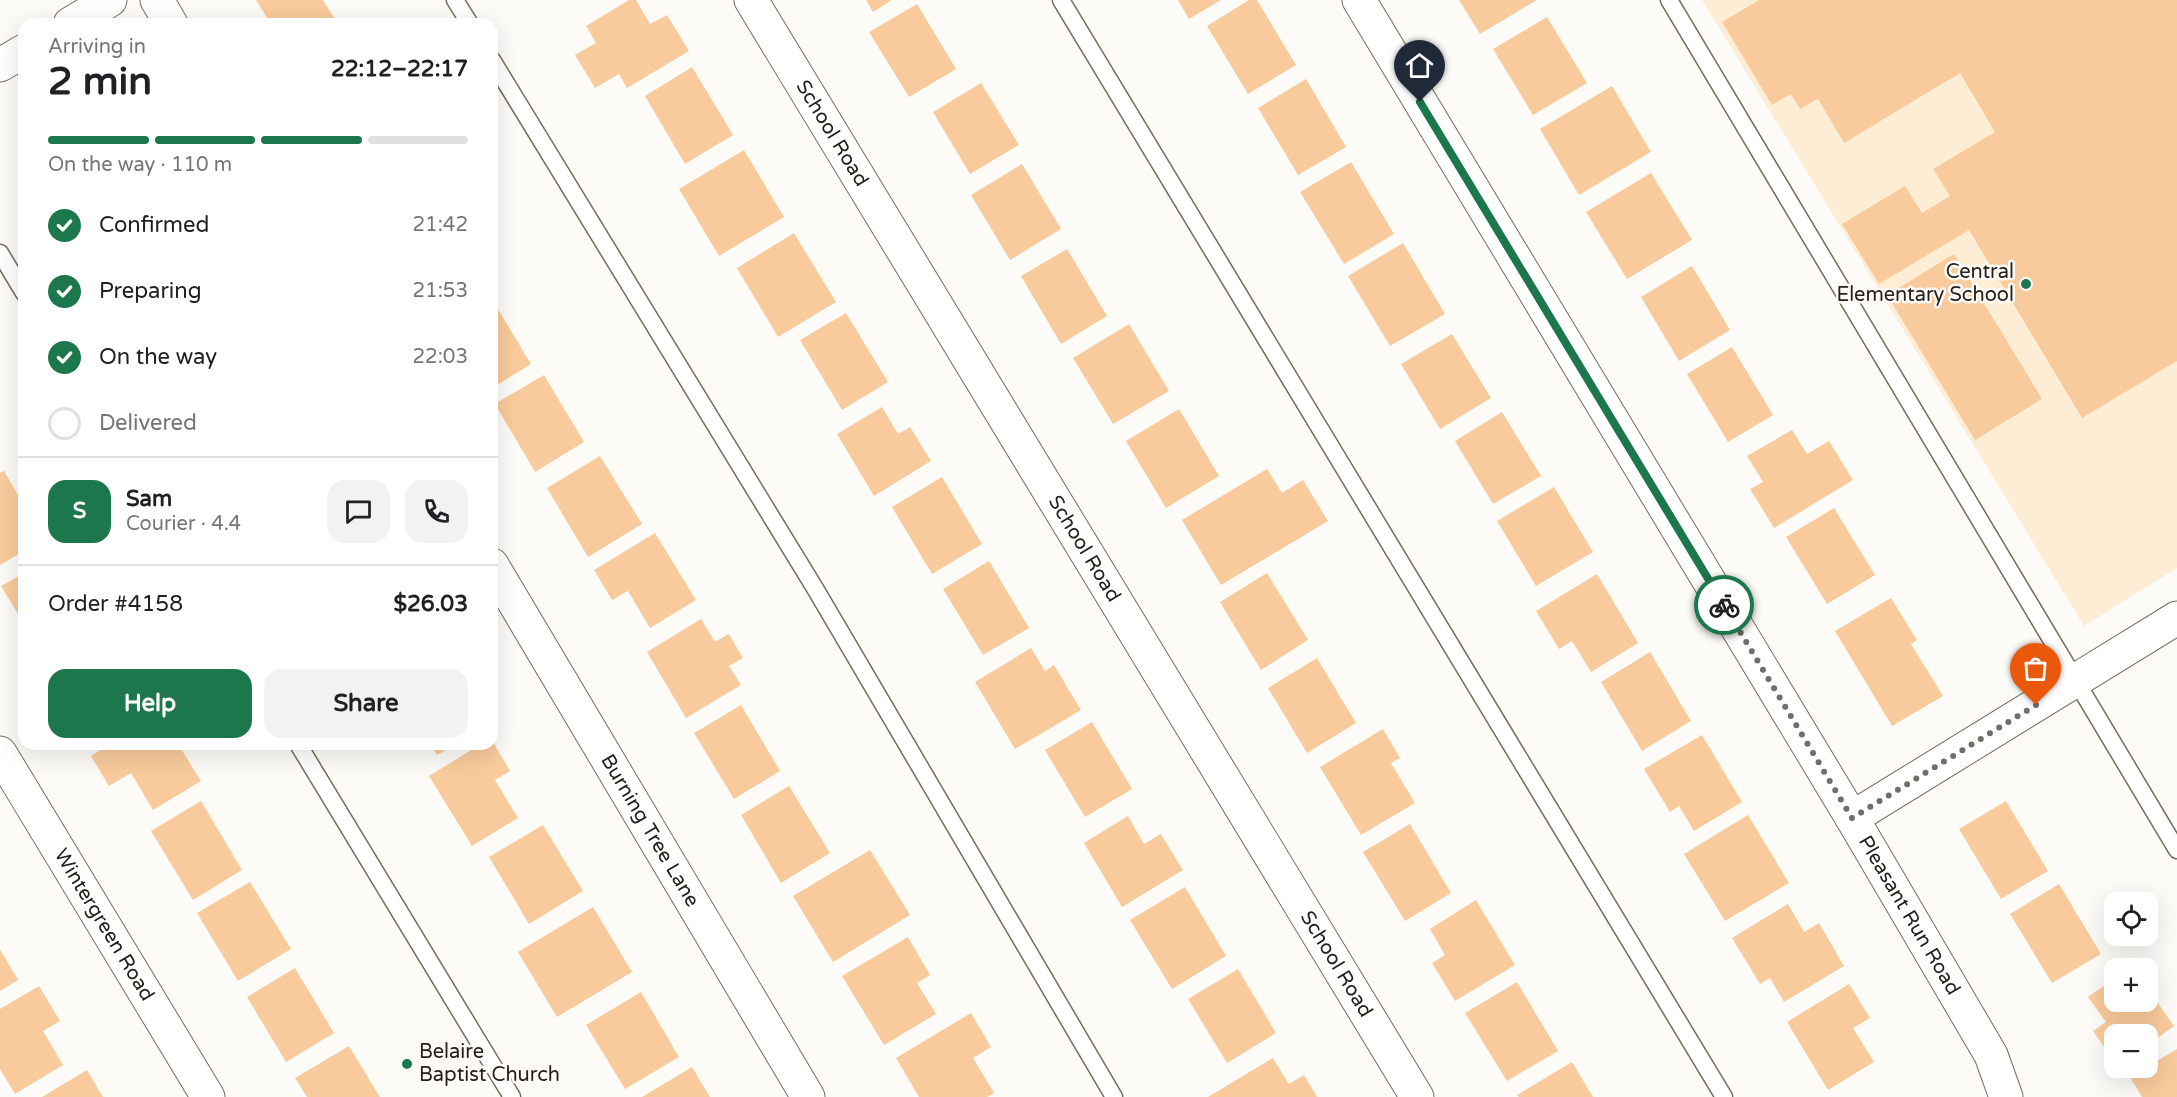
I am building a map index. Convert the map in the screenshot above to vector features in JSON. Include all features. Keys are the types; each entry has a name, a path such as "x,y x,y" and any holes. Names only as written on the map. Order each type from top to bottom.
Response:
{"street":[{"path":"80,18 110,0"},
{"path":"157,0 168,18"},
{"name":"School Road","path":"750,0 1417,1097"},
{"name":"Pleasant Run Road","path":"1359,0 1852,818 1991,1055 2006,1096"},
{"path":"0,65 18,54"},
{"name":"Burning Tree Lane","path":"498,575 808,1097"},
{"path":"1852,818 2177,618"},
{"name":"Wintergreen Road","path":"0,753 208,1097"}],"lane":[{"path":"455,0 466,18"},
{"path":"1061,0 1724,1097"},
{"path":"1669,0 2177,850"},
{"path":"498,70 816,590 1114,1097"},
{"path":"0,253 18,283"},
{"path":"302,750 512,1097"}],"shaded area":[{"name":"Central Elementary School","path":"1702,0 2177,0 2177,568 2084,626"}],"building":[{"path":"256,0 323,0 334,18 267,18"},
{"path":"629,0 636,0 650,24 667,15 689,51 627,88 619,74 595,88 575,55 596,43 586,26"},
{"path":"866,0 892,0 873,12"},
{"path":"1178,0 1221,0 1189,19"},
{"path":"1249,0 1257,0 1296,65 1248,94 1207,26"},
{"path":"1459,0 1537,0 1480,34"},
{"path":"1759,0 2177,0 2177,361 2082,418 1969,230 1879,284 1842,224 1905,186 1922,213 1950,196 1933,169 1995,132 1960,73 1844,143 1818,99 1800,109 1791,94 1772,105 1722,22"},
{"path":"917,4 956,69 909,97 869,32"},
{"path":"1547,17 1587,83 1533,115 1493,49"},
{"path":"692,67 733,135 685,164 645,96"},
{"path":"1306,79 1346,147 1298,175 1258,108"},
{"path":"981,83 1019,145 970,174 933,112"},
{"path":"1612,86 1651,152 1579,195 1540,129"},
{"path":"744,150 784,217 719,256 679,189"},
{"path":"1351,162 1394,234 1344,264 1300,192"},
{"path":"1022,164 1061,229 1010,260 971,195"},
{"path":"1651,173 1692,240 1627,279 1586,212"},
{"path":"794,233 836,302 778,337 737,268"},
{"path":"1403,243 1445,314 1390,346 1348,276"},
{"path":"1067,249 1107,316 1061,344 1021,276"},
{"path":"1954,254 2042,399 1975,440 1887,295"},
{"path":"1692,266 1730,330 1679,361 1641,297"},
{"path":"498,309 531,364 498,384"},
{"path":"846,313 888,382 842,410 800,340"},
{"path":"1129,324 1169,391 1113,424 1073,358"},
{"path":"1452,334 1491,398 1440,429 1401,364"},
{"path":"1732,347 1773,415 1728,442 1687,374"},
{"path":"544,375 584,442 535,472 498,409 498,402"},
{"path":"882,407 898,434 910,427 931,461 874,496 837,434"},
{"path":"1179,409 1219,476 1166,508 1126,441"},
{"path":"1502,412 1541,476 1493,504 1455,441"},
{"path":"1792,430 1807,454 1829,441 1853,480 1774,528 1750,489 1763,482 1747,456"},
{"path":"600,456 642,524 588,557 547,488"},
{"path":"1267,469 1282,493 1303,480 1328,521 1221,585 1182,520"},
{"path":"4,471 18,495 18,554 0,565 0,473"},
{"path":"942,477 982,544 932,574 892,507"},
{"path":"1554,487 1593,552 1536,586 1497,521"},
{"path":"1834,508 1875,575 1827,604 1786,537"},
{"path":"655,533 696,600 650,628 628,591 612,600 594,570"},
{"path":"989,561 1029,628 983,655 943,589"},
{"path":"1267,573 1308,640 1261,670 1220,602"},
{"path":"1597,574 1638,643 1591,672 1572,641 1559,649 1536,611"},
{"path":"18,576 18,614 1,586"},
{"path":"1891,598 1917,640 1911,644 1943,696 1892,726 1835,631"},
{"path":"701,619 715,642 729,634 743,658 729,666 741,685 686,718 647,652"},
{"path":"1031,648 1045,671 1054,665 1081,710 1015,749 975,682"},
{"path":"1650,652 1691,721 1642,751 1601,682"},
{"path":"1317,658 1356,723 1307,753 1268,688"},
{"path":"741,705 780,771 734,799 694,733"},
{"path":"1092,722 1132,789 1085,817 1045,750"},
{"path":"1383,729 1400,758 1391,763 1415,803 1361,835 1320,767"},
{"path":"1702,735 1742,802 1694,831 1679,806 1670,812 1644,769"},
{"path":"100,750 182,750 201,781 153,810 131,773 109,786 91,756"},
{"path":"434,750 446,750 437,755"},
{"path":"471,750 498,750 510,771 495,780 518,818 472,846 429,776"},
{"path":"789,786 830,853 781,883 741,815"},
{"path":"201,801 242,870 193,900 151,831"},
{"path":"2006,801 2048,871 2001,899 1959,829"},
{"path":"1748,815 1789,883 1725,921 1684,854"},
{"path":"1128,816 1144,844 1161,834 1183,870 1122,907 1084,843"},
{"path":"1410,824 1451,893 1405,921 1363,852"},
{"path":"543,825 583,891 529,924 489,857"},
{"path":"870,850 910,915 833,962 793,896"},
{"path":"250,882 291,949 238,981 197,913"},
{"path":"2059,884 2101,954 2052,983 2010,914"},
{"path":"1185,887 1226,956 1172,989 1130,920"},
{"path":"1476,900 1515,965 1455,1001 1432,963 1445,955 1430,929"},
{"path":"1788,904 1804,932 1819,923 1844,966 1784,1002 1770,978 1760,984 1732,938"},
{"path":"593,907 632,972 557,1017 518,952"},
{"path":"908,937 930,975 917,983 936,1014 884,1045 842,976"},
{"path":"0,949 18,980 0,991"},
{"path":"295,968 334,1033 286,1062 247,997"},
{"path":"1238,969 1276,1033 1227,1063 1188,999"},
{"path":"1517,982 1558,1051 1507,1081 1465,1013"},
{"path":"1849,984 1870,1018 1853,1028 1874,1062 1828,1090 1787,1022"},
{"path":"39,986 60,1021 43,1031 63,1065 15,1094 0,1069 0,1009"},
{"path":"2104,986 2104,1012 2158,1012 2158,1003 2174,1026 2158,1038 2158,1024 2104,1024 2104,1046 2093,1031 2106,1022 2088,997"},
{"path":"641,992 679,1057 625,1089 586,1025"},
{"path":"971,1013 991,1047 973,1058 994,1093 987,1097 919,1097 896,1058"},
{"path":"349,1046 380,1097 307,1097 295,1078"},
{"path":"2177,1049 2177,1097 2142,1097 2131,1078 2158,1078 2158,1060"},
{"path":"1273,1058 1289,1084 1304,1075 1317,1097 1208,1097"},
{"path":"1572,1062 1593,1097 1519,1097 1517,1095"},
{"path":"692,1067 710,1097 642,1097"},
{"path":"87,1070 103,1097 42,1097"}],"way so far":[{"path":"1724,605 1852,818 2036,705"}],"place":[{"name":"Central Elementary School","path":"2026,284"},
{"name":"Belaire Baptist Church","path":"407,1064"}],"route":[{"path":"1420,102 1724,605"}]}
